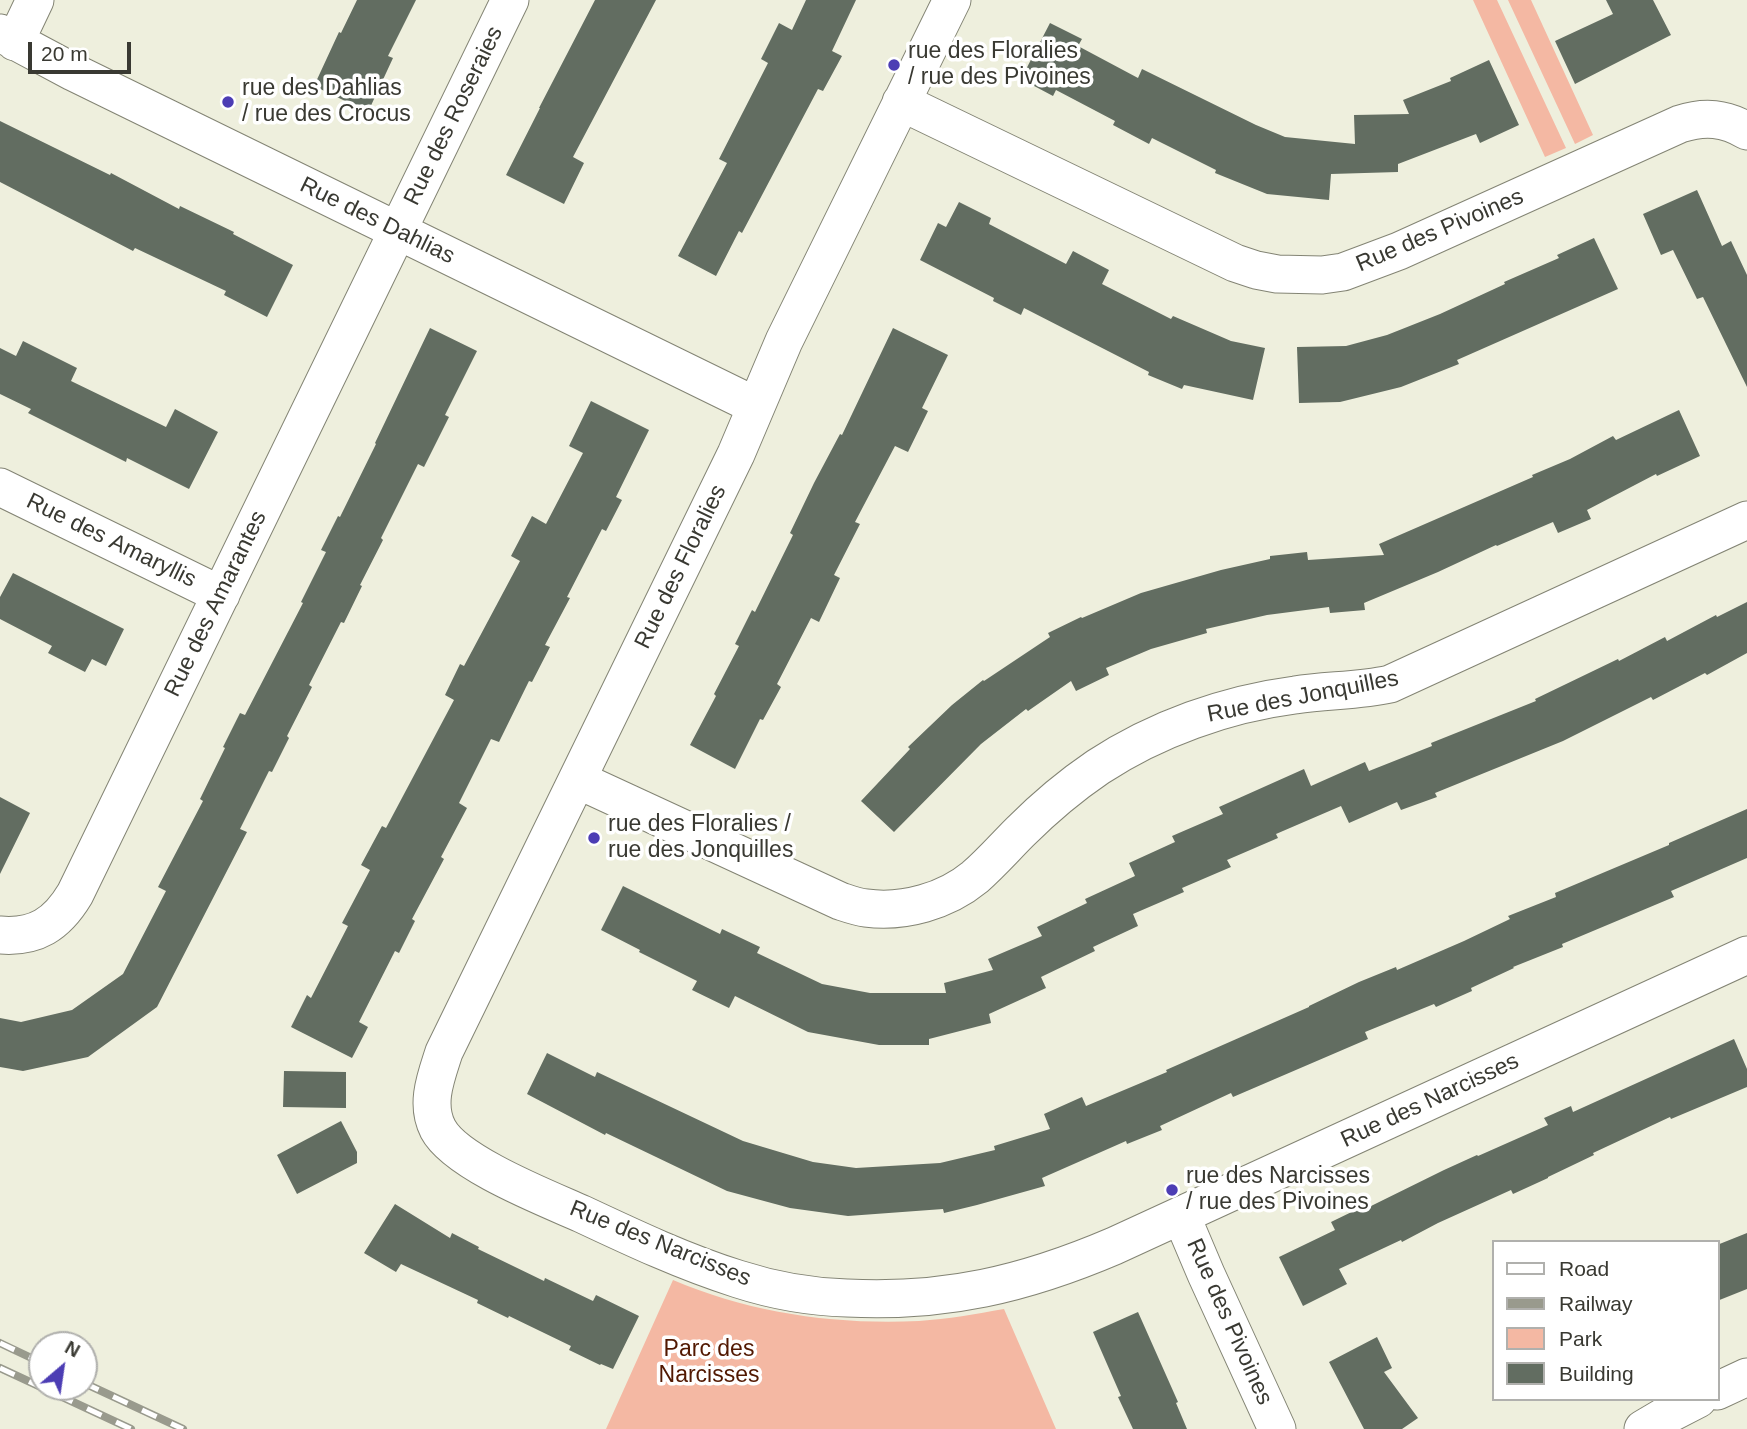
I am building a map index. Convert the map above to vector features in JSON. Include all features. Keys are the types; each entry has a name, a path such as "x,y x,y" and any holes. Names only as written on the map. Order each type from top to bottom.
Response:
{"street":[{"path":"7,37 36,0"},
{"name":"Rue des Roseraies","path":"397,231 510,0"},
{"name":"Rue des Floralies","path":"443,1136 432,1108 435,1080 444,1052 730,467 784,341 952,0"},
{"name":"Rue des Dahlias","path":"7,37 73,72 756,406"},
{"name":"Rue des Pivoines","path":"901,102 1235,263 1256,270 1300,275 1343,272 1376,261 1681,124 1718,119 1747,131"},
{"name":"Rue des Amarantes","path":"0,935 28,934 41,929 66,909 397,231"},
{"name":"Rue des Amaryllis","path":"0,487 221,594"},
{"name":"Rue des Jonquilles","path":"578,780 840,901 864,908 889,910 913,906 957,890 1078,781 1147,740 1202,716 1261,701 1390,684 1747,520"},
{"name":"Rue des Narcisses","path":"443,1136 466,1156 495,1173 711,1270 758,1284 844,1298 953,1294 1013,1282 1090,1256 1747,955"},
{"name":"Rue des Pivoines","path":"1181,1214 1277,1429"},
{"path":"1719,1390 1747,1377"},
{"path":"1643,1429 1694,1401"}],"green space":[{"path":"1473,0 1497,0 1566,148 1545,157"},
{"path":"1508,0 1531,0 1593,135 1575,144"},
{"name":"Parc des Narcisses","path":"673,1280 763,1309 856,1321 919,1321 1004,1309 1056,1429 606,1429"}],"building":[{"path":"357,0 416,0 388,56 393,58 368,112 314,86"},
{"path":"595,0 656,0 573,157 584,163 564,204 506,175"},
{"path":"806,0 856,0 832,51 842,56 823,91 818,89 742,233 739,231 716,276 678,256 727,163 719,159 768,63 761,59 779,23 792,30"},
{"path":"1606,0 1653,0 1671,35 1575,84 1555,41 1613,14"},
{"path":"1050,23 1082,39 1078,46 1138,78 1142,69 1285,137 1355,144 1354,115 1409,114 1403,100 1451,81 1450,78 1489,60 1519,125 1480,143 1476,134 1398,164 1398,172 1331,174 1329,200 1267,194 1215,173 1216,170 1152,138 1149,144 1113,125 1115,121 1056,90 1053,96 1021,79"},
{"path":"0,121 110,175 111,173 179,209 180,206 234,232 233,234 293,265 267,317 224,295 226,291 135,248 133,251 0,182"},
{"path":"1697,190 1722,246 1731,241 1747,275 1747,387 1703,297 1697,299 1673,250 1661,255 1643,214"},
{"path":"959,202 991,218 989,224 1066,264 1073,251 1109,270 1102,284 1171,319 1173,316 1231,341 1265,348 1253,400 1184,385 1182,389 1148,375 1149,372 1024,308 1021,315 920,260 938,223 946,227"},
{"path":"1594,238 1618,289 1457,360 1459,364 1401,387 1340,402 1299,403 1297,347 1346,346 1387,335 1505,284 1504,282 1559,258 1557,255"},
{"path":"430,328 477,351 445,415 449,417 424,467 418,464 381,538 383,540 344,623 341,622 309,685 312,687 287,736 289,738 240,829 247,832 157,1007 88,1057 23,1071 0,1067 0,1018 21,1022 72,1010 123,974 166,891 158,887 203,801 200,799 225,748 223,747 240,713 245,715 303,603 301,602 326,552 321,550 376,444"},
{"path":"893,328 948,355 922,408 928,411 908,452 895,446 855,522 860,524 834,575 840,578 819,622 811,618 777,684 781,687 763,720 760,719 735,769 690,745 739,646 735,644 752,610 755,612 793,535 790,533 814,483 840,434 842,435"},
{"path":"23,341 77,368 71,381 166,427 175,409 218,432 189,489 127,458 126,462 28,413 31,409 0,394 0,348 16,356"},
{"path":"591,401 649,430 616,497 622,500 606,531 602,529 545,645 550,647 532,682 529,681 499,742 491,739 459,803 467,808 441,857 444,859 412,919 415,921 399,953 395,951 359,1022 368,1027 352,1058 291,1027 307,995 311,998 348,926 342,923 370,870 361,865 382,826 386,828 454,700 445,695 460,664 464,666 520,561 511,556 532,516 546,524 583,453 569,446"},
{"path":"1679,410 1700,456 1657,476 1656,474 1587,510 1591,519 1558,533 1553,522 1364,603 1365,610 1330,613 1329,607 1267,615 1206,629 1207,633 1151,649 1106,668 1109,675 1076,691 1071,681 1028,711 1026,709 981,744 894,832 861,801 910,749 908,747 952,705 983,680 1050,637 1048,633 1081,617 1141,593 1270,559 1270,556 1307,552 1308,560 1384,555 1379,544 1533,477 1532,475 1613,436 1616,440"},
{"path":"13,573 124,629 106,666 92,659 85,672 48,653 52,646 0,619 0,597"},
{"path":"1747,602 1747,653 1707,675 1705,673 1653,700 1651,697 1563,741 1435,793 1437,797 1401,810 1397,802 1349,823 1341,806 1276,834 1278,838 1227,860 1231,867 1182,888 1184,892 1133,914 1138,926 1093,947 1095,951 1041,977 1046,988 989,1014 991,1023 929,1039 929,1045 879,1045 808,1032 735,996 729,1008 692,990 697,981 601,930 623,886 720,934 722,929 760,947 757,953 822,984 870,993 946,993 944,983 993,970 988,959 1042,936 1037,927 1087,903 1085,899 1135,876 1129,863 1175,842 1172,836 1223,814 1219,807 1304,769 1311,786 1365,762 1369,771 1536,701 1535,699 1618,659 1619,661 1665,637 1667,641"},
{"path":"0,797 30,813 0,874"},
{"path":"1747,809 1747,858 1671,891 1674,897 1562,944 1563,947 1513,967 1471,988 1472,991 1436,1007 1434,1004 1365,1032 1368,1039 1233,1097 1231,1093 1160,1126 1162,1130 1127,1144 1126,1141 1042,1178 1045,1186 944,1213 943,1209 848,1216 790,1208 727,1191 606,1133 605,1135 527,1094 547,1053 595,1077 597,1072 743,1141 813,1162 856,1168 940,1163 995,1150 994,1146 1050,1129 1044,1114 1082,1097 1086,1106 1167,1072 1166,1070 1359,982 1396,967 1397,970 1464,941 1510,919 1508,916 1556,897 1555,893"},
{"path":"1734,1039 1747,1069 1747,1087 1671,1119 1670,1117 1593,1153 1594,1155 1548,1178 1513,1194 1511,1190 1339,1269 1347,1284 1303,1306 1279,1257 1335,1230 1331,1222 1548,1125 1544,1118 1571,1106 1573,1112"},
{"path":"284,1071 346,1072 346,1108 283,1107"},
{"path":"341,1121 357,1152 357,1163 297,1194 277,1155"},
{"path":"395,1204 450,1238 452,1233 479,1247 478,1249 544,1281 545,1278 593,1301 596,1295 639,1316 613,1369 569,1350 571,1346 509,1316 508,1318 477,1303 478,1300 401,1264 396,1272 364,1253"},
{"path":"1747,1233 1747,1289 1719,1300 1719,1244"},
{"path":"1138,1312 1178,1402 1176,1403 1187,1429 1133,1429 1118,1397 1121,1396 1093,1332"},
{"path":"1377,1337 1392,1368 1384,1372 1418,1418 1402,1429 1364,1429 1329,1362"}],"railway":[{"path":"0,1343 28,1356"},
{"path":"0,1368 131,1429"},
{"path":"98,1390 183,1429"}],"place":[{"name":"rue des Floralies / rue des Pivoines","path":"894,65"},
{"name":"rue des Dahlias / rue des Crocus","path":"228,102"},
{"name":"rue des Floralies / rue des Jonquilles","path":"594,838"},
{"name":"rue des Narcisses / rue des Pivoines","path":"1172,1190"}]}
